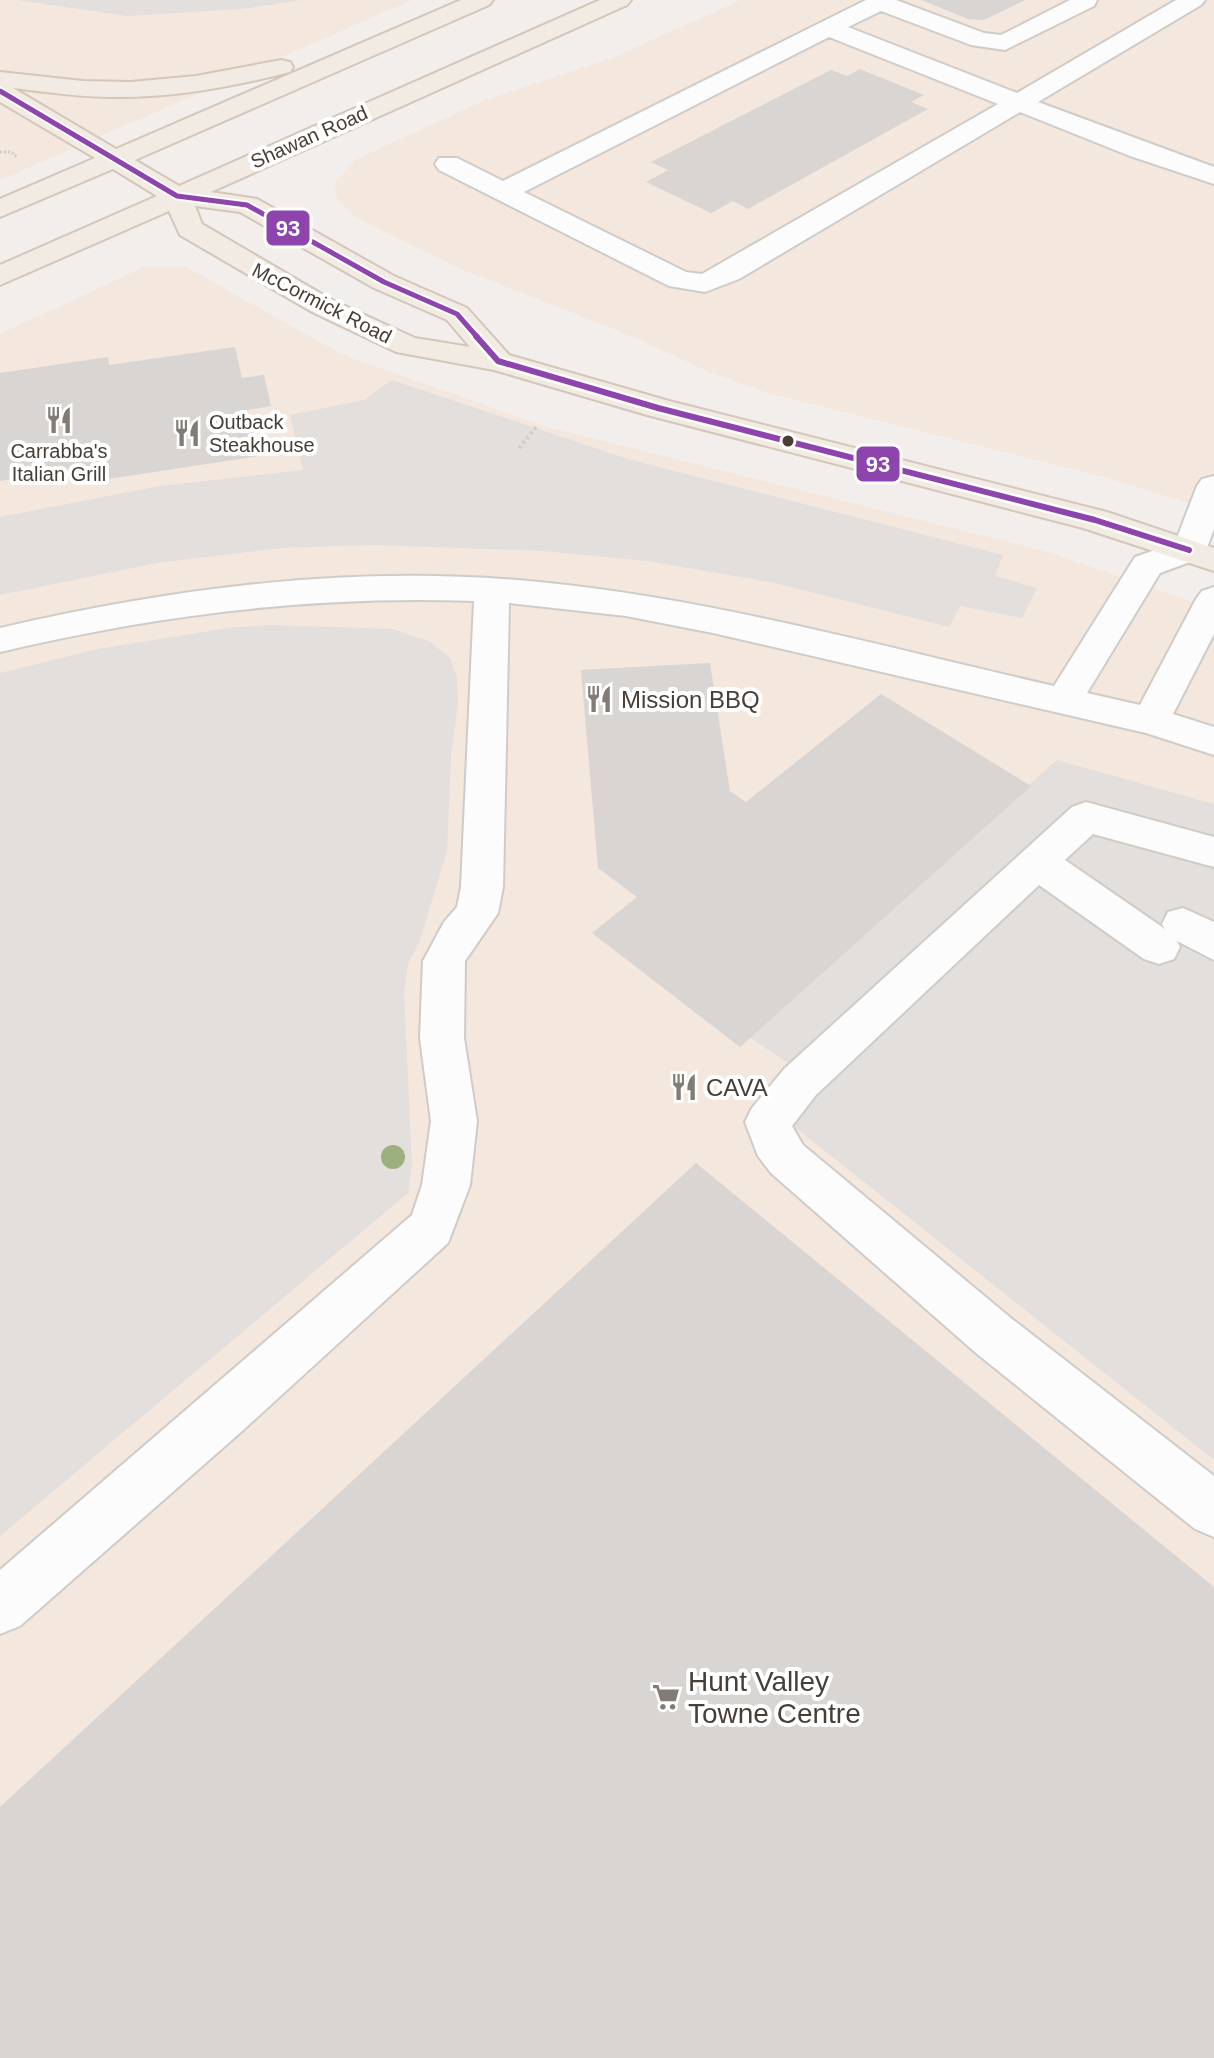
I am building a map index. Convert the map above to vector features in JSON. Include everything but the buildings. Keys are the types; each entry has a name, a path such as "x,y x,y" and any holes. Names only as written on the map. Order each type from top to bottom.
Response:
{"main road":[{"path":"0,209 481,0"},
{"name":"Shawan Road","path":"0,276 619,0"},
{"path":"0,79 109,90 177,85 252,74 384,42"},
{"name":"McCormick Road","path":"0,91 177,196 247,205 384,282 457,314 498,361"},
{"name":"McCormick Road","path":"177,196 190,229 322,306 407,346 498,361 658,408 1056,509 1201,555"}],"street":[{"path":"448,164 679,280 705,283 729,273 1193,0"},
{"path":"503,192 880,1 980,40 1005,43 1085,1 1151,25"},
{"path":"828,28 1214,176"},
{"path":"1214,486 1201,555 1214,579"},
{"path":"1063,701 1147,565 1201,555"},
{"path":"0,640 66,623 233,596 336,589 492,590 584,598 697,617 1151,721 1214,741"},
{"path":"0,1606 199,1436 431,1228 446,1185 454,1121 442,1038 444,961 459,934 477,913 482,887 492,590"},
{"path":"1151,721 1214,599"},
{"path":"1214,852 1086,817 800,1082 768,1122 774,1142 787,1159 994,1336 1214,1510"},
{"path":"1037,862 1186,938"}],"path":[{"path":"519,448 537,426"}],"shaded area":[{"path":"0,0 412,0 0,180"},
{"path":"17,0 301,0 242,9 127,16"},
{"path":"741,0 1214,0 1214,511 1108,478 771,394 707,371 622,332 458,268 355,217 338,200 334,184 357,159 483,101 612,58"},
{"path":"144,267 186,267 343,355 547,427 1041,550 1214,609 1214,2058 0,2058 0,334"},
{"path":"392,380 628,459 1003,555 995,576 1037,588 1022,618 960,606 949,627 770,582 647,561 543,551 373,545 281,548 157,563 0,595 0,517 160,486 303,470 290,415 364,400"},
{"path":"271,625 393,629 430,642 450,658 457,677 458,703 451,757 447,851 420,940 408,963 404,992 412,1165 408,1193 0,1536 0,673 98,649 228,628"},
{"path":"1057,760 1214,804 1214,1460 757,1097 790,1064 747,1036"}],"transit line":[{"name":"93","path":"0,91 177,196 247,205 384,282 457,314 498,361 658,408 1095,520 1189,550"}],"place":[{"name":"Carrabba's Italian Grill","path":"59,420"},
{"name":"Outback Steakhouse","path":"187,433"},
{"name":"Mission BBQ","path":"599,699"},
{"name":"CAVA","path":"684,1087"},
{"name":"Hunt Valley Towne Centre","path":"666,1697"}]}
